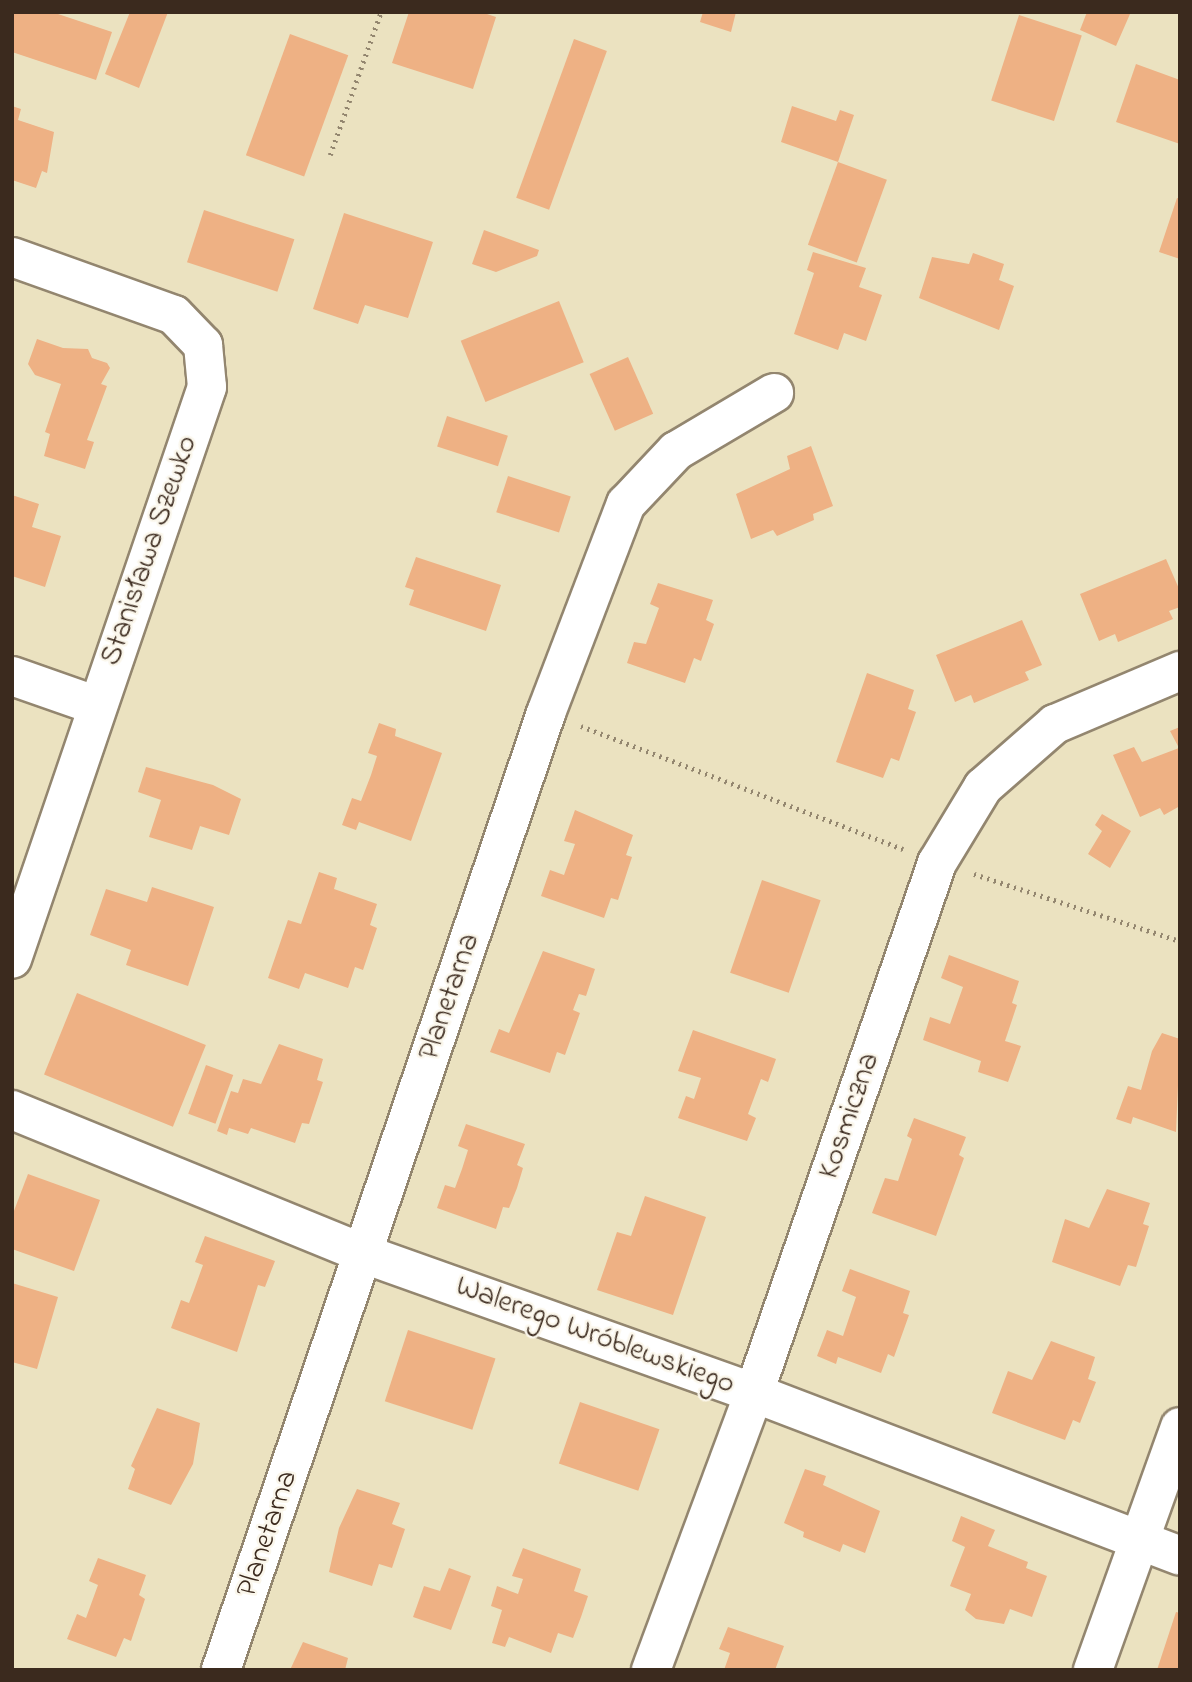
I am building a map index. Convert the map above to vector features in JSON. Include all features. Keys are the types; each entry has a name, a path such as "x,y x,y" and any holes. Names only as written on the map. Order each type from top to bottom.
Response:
{"street":[{"name":"Stanisława Szewko","path":"12,257 174,315 203,345 207,387 96,705 12,958"},
{"name":"Planetarna","path":"221,1670 546,713 626,504 676,451 774,393"},
{"name":"Kosmiczna","path":"651,1670 754,1393 937,863 983,787 1055,724 1180,671"},
{"path":"12,676 96,705"},
{"name":"Walerego Wróblewskiego","path":"12,1110 364,1254 754,1393 1140,1543 1180,1556"},
{"path":"1093,1670 1180,1427"}],"path":[{"path":"330,155 381,12"},
{"path":"546,713 937,863 1180,941"}],"building":[{"path":"12,12 52,12 112,32 96,80 12,52"},
{"path":"130,12 168,12 139,88 105,74"},
{"path":"409,12 481,12 496,17 473,89 392,63"},
{"path":"703,12 736,12 731,32 700,22"},
{"path":"1087,12 1130,14 1116,46 1080,30"},
{"path":"1019,15 1082,35 1054,121 991,101"},
{"path":"290,34 348,55 304,176 246,155"},
{"path":"574,39 607,51 549,210 516,198"},
{"path":"1136,64 1180,80 1180,144 1116,122"},
{"path":"12,106 21,109 18,120 54,132 47,173 42,171 36,188 12,180"},
{"path":"792,106 836,121 840,110 854,115 838,162 781,142"},
{"path":"838,162 887,180 857,262 808,245"},
{"path":"1177,198 1180,199 1180,259 1159,252"},
{"path":"204,210 294,239 277,292 187,262"},
{"path":"344,213 433,242 408,318 365,305 358,324 313,309"},
{"path":"484,230 539,250 537,256 496,272 472,264"},
{"path":"813,252 866,268 859,287 882,295 866,341 844,333 838,350 794,334 814,273 807,270"},
{"path":"973,253 1004,264 999,280 1014,286 999,330 919,298 932,257 969,264"},
{"path":"559,301 584,362 485,402 461,341"},
{"path":"37,339 63,348 88,349 92,358 107,363 110,368 101,384 107,386 87,440 94,442 85,469 44,456 50,434 45,432 61,384 35,375 28,364"},
{"path":"628,357 653,414 615,431 590,374"},
{"path":"447,416 508,436 498,466 437,446"},
{"path":"811,446 833,506 813,514 814,520 777,536 773,530 751,539 736,494 790,469 787,456"},
{"path":"508,476 571,496 559,533 496,512"},
{"path":"12,495 39,504 32,527 61,536 45,587 12,576"},
{"path":"416,557 501,585 486,631 409,605 414,590 405,587"},
{"path":"1166,559 1180,591 1180,607 1169,611 1173,619 1118,642 1115,634 1099,641 1080,594"},
{"path":"658,583 713,600 706,620 714,624 701,661 694,658 685,683 627,663 634,642 646,644 659,608 650,604"},
{"path":"1022,620 1042,665 1025,672 1029,680 974,703 971,695 955,702 936,655"},
{"path":"867,673 914,690 908,709 916,712 899,761 891,758 883,778 836,762"},
{"path":"379,723 396,729 395,736 442,753 411,841 359,822 356,830 342,825 352,798 361,801 371,775 377,756 368,753"},
{"path":"1180,727 1180,806 1164,815 1160,808 1140,817 1113,755 1134,747 1142,762 1179,748 1170,731"},
{"path":"146,767 213,785 241,799 229,835 200,826 192,850 149,837 161,800 138,792"},
{"path":"575,810 633,835 626,855 632,857 618,900 611,898 604,918 541,896 550,870 564,875 575,844 564,841"},
{"path":"1102,814 1131,831 1110,868 1088,854 1102,831 1095,825"},
{"path":"319,872 337,878 334,889 377,904 370,925 377,928 363,970 355,967 348,988 305,973 299,989 268,978 288,920 301,924"},
{"path":"762,880 821,900 789,993 730,973"},
{"path":"152,887 214,907 188,986 126,965 131,950 90,935 106,889 147,902"},
{"path":"543,951 595,969 586,996 579,994 573,1010 580,1013 565,1055 557,1052 550,1073 490,1052 499,1029 509,1033"},
{"path":"949,955 1019,981 1012,1003 1017,1005 1005,1041 1021,1046 1008,1082 978,1072 981,1061 923,1040 930,1017 950,1024 963,987 941,978"},
{"path":"77,993 206,1045 173,1127 44,1075"},
{"path":"693,1030 776,1059 768,1082 761,1079 748,1114 756,1118 747,1141 678,1118 686,1096 694,1099 701,1078 678,1071"},
{"path":"1162,1033 1180,1039 1176,1132 1133,1117 1131,1124 1116,1119 1128,1086 1141,1090 1152,1051"},
{"path":"279,1044 323,1059 317,1080 323,1082 309,1124 302,1123 295,1143 251,1128 248,1134 229,1128 227,1135 217,1131 231,1091 238,1093 243,1079 261,1084"},
{"path":"206,1065 233,1075 215,1124 188,1114"},
{"path":"914,1118 966,1137 959,1155 964,1158 936,1236 872,1213 885,1178 898,1181 912,1139 907,1136"},
{"path":"466,1124 525,1144 517,1165 523,1168 517,1188 509,1208 503,1207 496,1229 437,1208 445,1185 455,1188 462,1169 468,1150 458,1146"},
{"path":"28,1174 100,1200 74,1271 12,1249 12,1216"},
{"path":"1107,1189 1150,1203 1143,1224 1149,1226 1136,1267 1128,1265 1120,1286 1052,1262 1065,1219 1089,1228"},
{"path":"645,1196 706,1217 673,1315 597,1290 617,1232 631,1236"},
{"path":"205,1236 275,1261 265,1287 258,1285 237,1352 171,1328 181,1300 189,1303 194,1290 203,1265 195,1262"},
{"path":"850,1269 910,1291 903,1313 909,1315 894,1357 888,1354 881,1373 838,1357 836,1364 817,1356 827,1330 843,1336 856,1297 842,1291"},
{"path":"12,1283 58,1297 37,1369 12,1362"},
{"path":"408,1330 495,1358 472,1430 385,1401"},
{"path":"1051,1341 1095,1357 1088,1379 1096,1382 1080,1423 1073,1420 1065,1440 992,1413 1008,1371 1032,1380"},
{"path":"580,1402 659,1429 638,1491 559,1463"},
{"path":"157,1408 200,1423 193,1464 171,1505 128,1489 135,1469 131,1466"},
{"path":"805,1469 826,1476 823,1485 880,1511 865,1553 843,1544 840,1552 803,1537 804,1532 784,1523"},
{"path":"357,1489 400,1503 392,1524 405,1529 392,1568 379,1564 372,1586 329,1572 339,1528"},
{"path":"961,1516 995,1530 988,1546 1028,1562 1026,1568 1047,1576 1032,1617 1010,1609 1004,1624 976,1619 965,1610 971,1594 950,1586 965,1547 952,1541"},
{"path":"523,1548 581,1569 574,1591 588,1596 581,1617 573,1638 558,1633 551,1653 509,1637 505,1647 492,1643 502,1610 491,1606 497,1586 518,1594 523,1579 512,1576"},
{"path":"98,1558 146,1575 139,1595 145,1599 131,1641 124,1638 116,1657 67,1639 77,1614 86,1618 98,1585 89,1581"},
{"path":"449,1568 471,1576 451,1630 413,1617 424,1586 440,1591"},
{"path":"1176,1612 1180,1613 1180,1670 1157,1670"},
{"path":"728,1627 784,1646 775,1670 724,1670 730,1653 719,1649"},
{"path":"303,1642 348,1658 345,1670 290,1670"}]}
